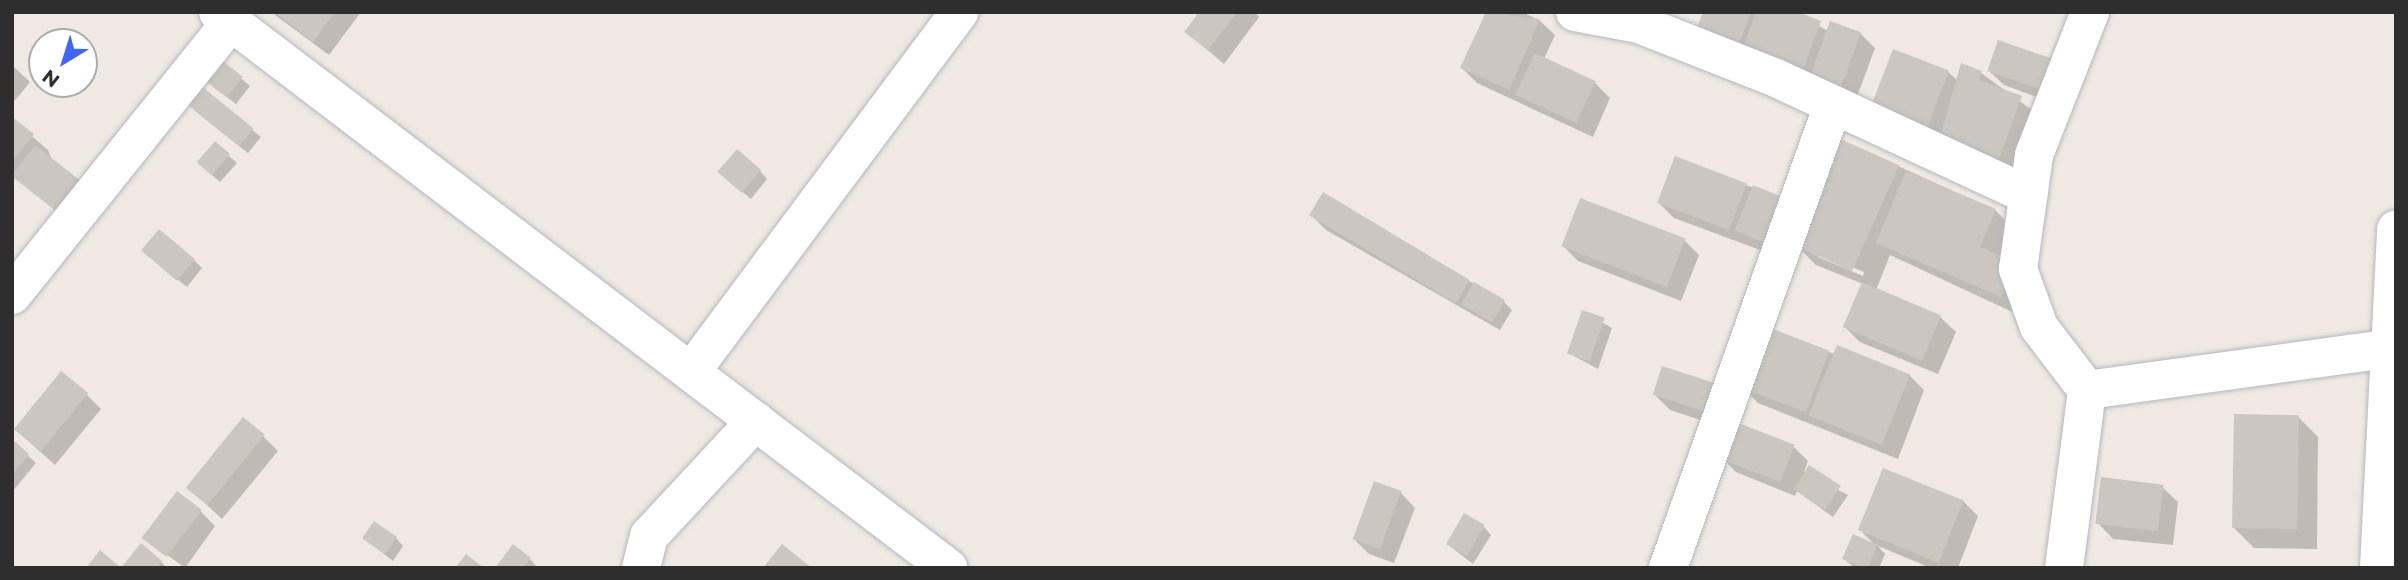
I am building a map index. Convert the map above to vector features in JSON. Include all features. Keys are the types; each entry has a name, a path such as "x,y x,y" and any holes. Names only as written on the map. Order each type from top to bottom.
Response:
{"street":[{"path":"691,372 959,12"},
{"path":"1576,12 1631,18 1833,104 2028,195"},
{"path":"2064,568 2087,390 2039,327 2018,269 2034,155 2090,12"},
{"path":"12,295 224,17 948,568"},
{"path":"1668,568 1833,104"},
{"path":"2379,568 2396,229"},
{"path":"2087,390 2388,349"},
{"path":"641,568 649,536 756,421"}],"building":[{"path":"274,12 335,12 313,42"},
{"path":"1199,12 1237,12 1208,50 1184,32"},
{"path":"1486,12 1540,19 1509,90 1460,68"},
{"path":"1703,12 1751,12 1738,46 1696,30"},
{"path":"1756,12 1798,12 1821,21 1803,70 1743,47"},
{"path":"1830,21 1861,32 1840,89 1809,77"},
{"path":"1998,40 2064,63 2053,94 1987,71"},
{"path":"1893,49 1949,71 1927,127 1871,106"},
{"path":"1535,53 1596,81 1576,123 1516,95"},
{"path":"220,59 243,77 227,97 204,79"},
{"path":"1961,63 1982,71 1979,80 2022,96 1999,159 1940,137"},
{"path":"200,85 254,128 239,146 186,103"},
{"path":"12,117 34,134 12,162"},
{"path":"1838,138 1899,165 1852,271 1791,244"},
{"path":"215,141 230,154 212,175 197,162"},
{"path":"35,145 84,183 60,214 12,177"},
{"path":"737,149 761,170 741,193 717,172"},
{"path":"1675,156 1747,184 1729,230 1657,203"},
{"path":"1906,171 1996,209 1980,247 2015,262 2001,297 1876,243"},
{"path":"1753,185 1790,200 1772,245 1735,230"},
{"path":"1323,192 1470,280 1456,303 1309,215"},
{"path":"1580,198 1685,238 1667,287 1561,247"},
{"path":"159,229 195,259 177,281 141,250"},
{"path":"1474,282 1505,300 1492,323 1461,305"},
{"path":"1862,282 1941,316 1922,361 1843,327"},
{"path":"1582,310 1605,318 1590,361 1567,353"},
{"path":"1765,326 1829,351 1806,412 1741,388"},
{"path":"1837,345 1910,375 1882,445 1809,415"},
{"path":"1662,366 1716,384 1707,412 1653,395"},
{"path":"61,371 88,393 41,451 14,429"},
{"path":"2234,414 2299,415 2297,529 2232,528"},
{"path":"243,417 265,435 207,505 186,488"},
{"path":"1733,421 1795,445 1780,482 1719,458"},
{"path":"12,439 29,454 12,475"},
{"path":"1809,465 1841,486 1825,510 1793,489"},
{"path":"1883,468 1964,501 1939,563 1858,530"},
{"path":"2101,477 2164,485 2158,531 2095,524"},
{"path":"1374,481 1401,491 1380,549 1353,539"},
{"path":"177,491 202,510 166,557 141,538"},
{"path":"1464,513 1485,525 1467,556 1446,544"},
{"path":"374,521 397,537 385,554 362,538"},
{"path":"1853,534 1878,545 1867,568 1842,559"},
{"path":"141,543 162,561 157,568 121,568"},
{"path":"513,544 531,558 523,568 495,568"},
{"path":"782,544 812,568 763,568"},
{"path":"100,550 121,568 86,568"},
{"path":"466,554 484,568 455,568"}]}
